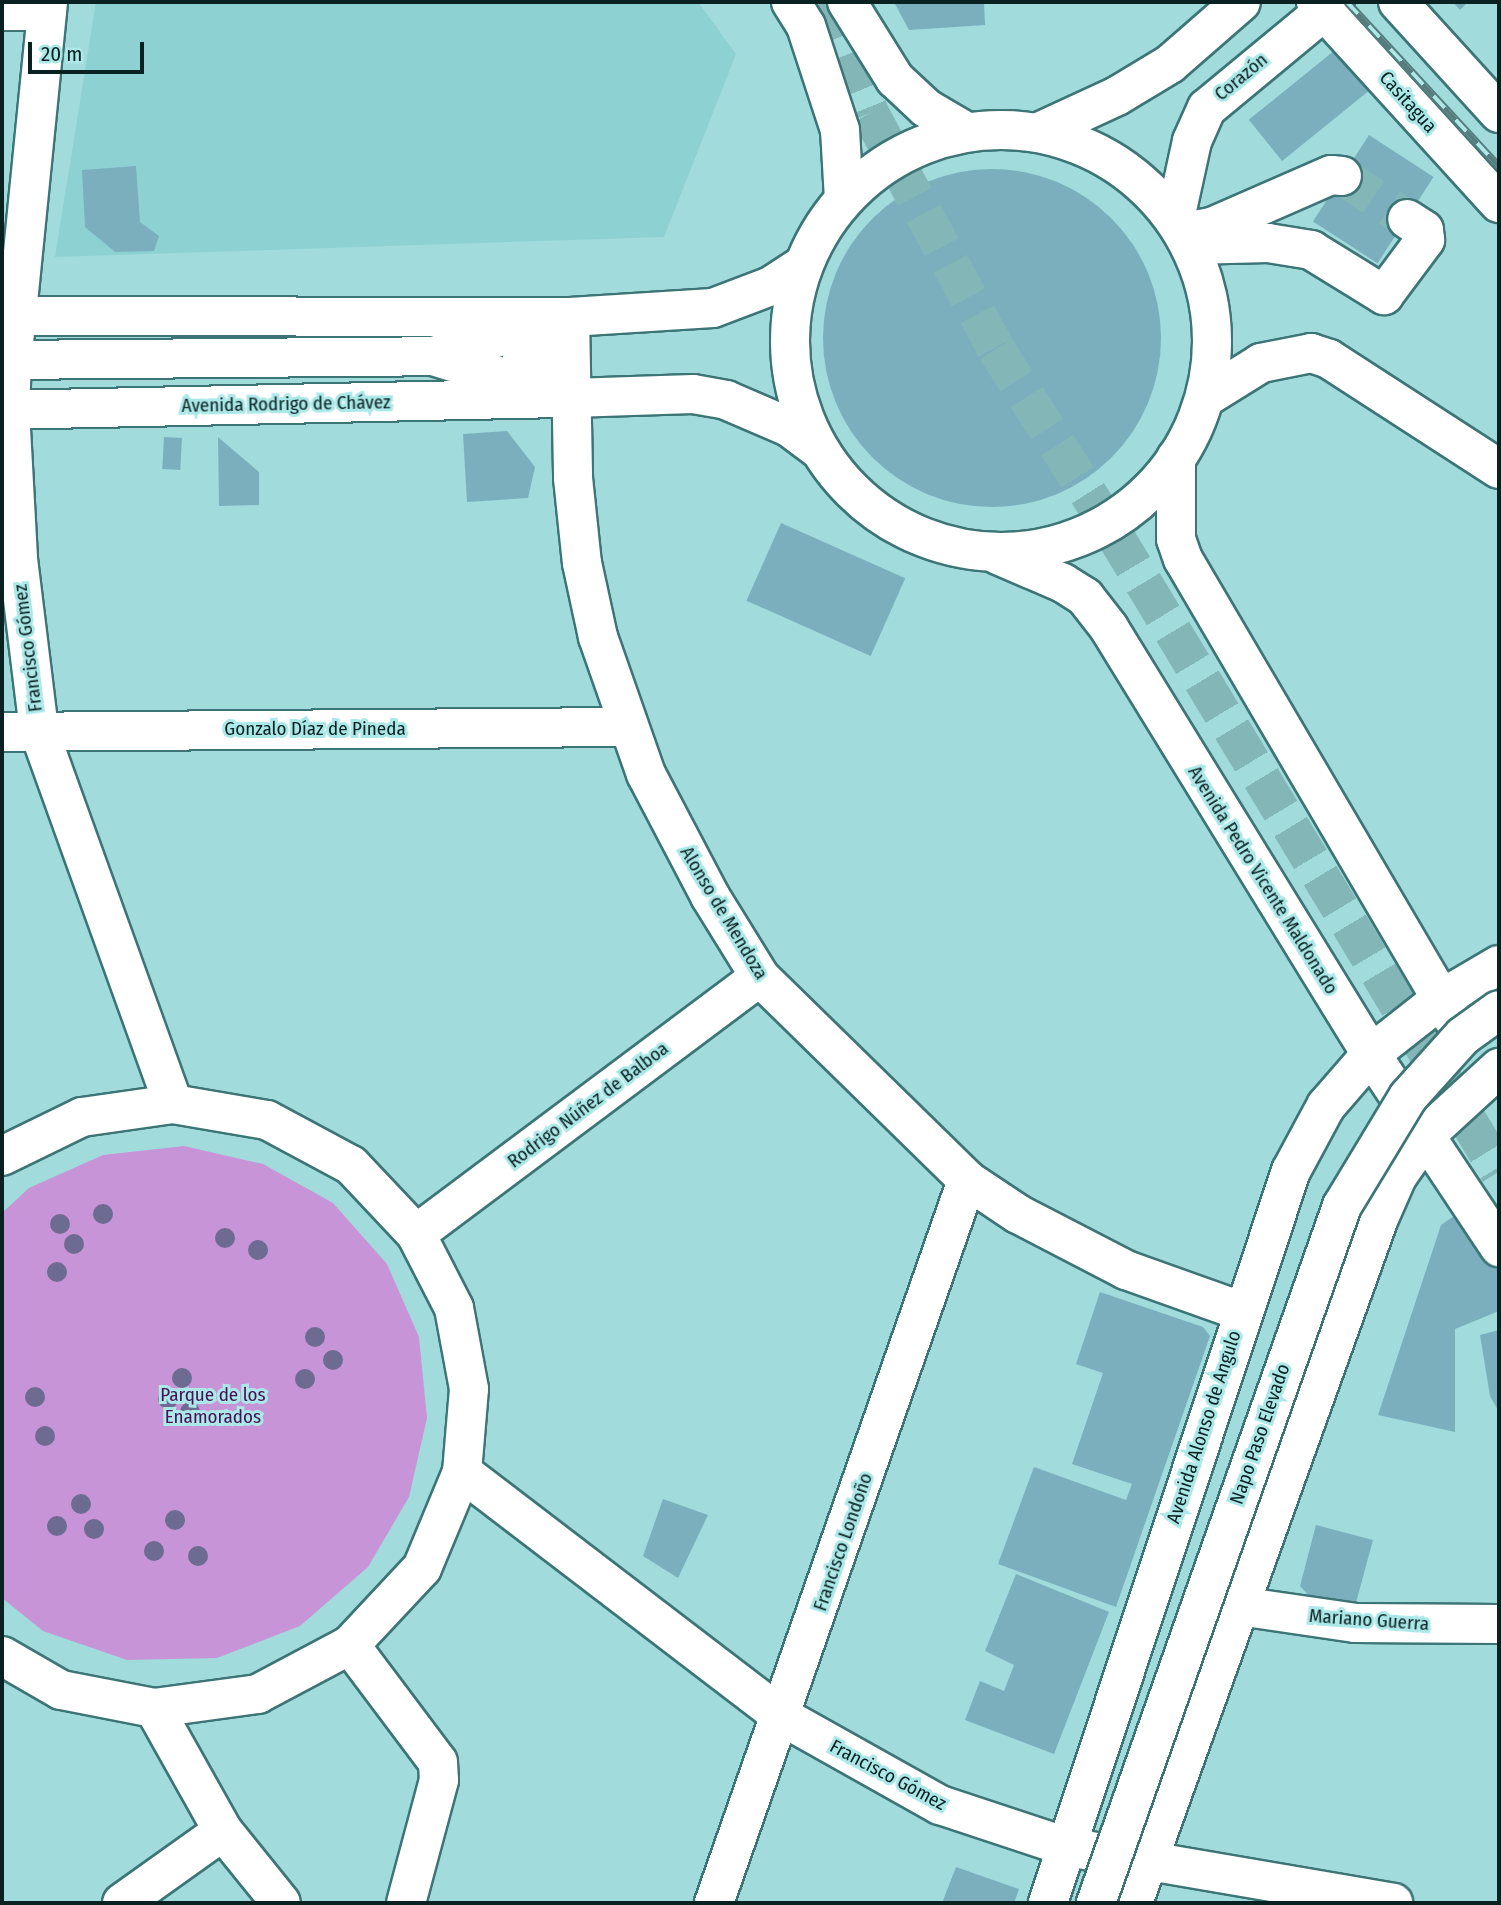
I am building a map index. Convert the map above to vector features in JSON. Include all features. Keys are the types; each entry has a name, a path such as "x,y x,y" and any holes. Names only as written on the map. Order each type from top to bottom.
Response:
{"street":[{"path":"791,2 806,26 840,130 844,199"},
{"path":"847,2 895,79 926,108 965,131"},
{"path":"1039,132 1117,96 1170,64 1241,2"},
{"path":"1398,2 1499,113"},
{"name":"Casitagua","path":"1325,4 1499,202"},
{"name":"Corazón","path":"1183,232 1192,141 1207,108 1325,4"},
{"path":"2,11 47,6"},
{"name":"Francisco Gómez","path":"47,6 9,316 7,360 6,410 18,559 20,731 173,1104"},
{"path":"965,131 1039,132 1092,148 1127,171 1183,232 1205,282 1212,320 1212,359 1205,398 1176,458 1149,491 1115,519 1077,538 1035,550 992,553 940,545 892,523 850,491 818,449 798,405 789,359 791,311 803,265 844,199 899,155 965,131"},
{"path":"1183,232 1212,227 1331,175 1342,176"},
{"path":"1183,232 1303,248 1384,295 1425,240 1424,230 1406,219"},
{"name":"Avenida Rodrigo de Chávez","path":"9,316 570,317 713,308 771,286 803,265"},
{"name":"Avenida Rodrigo de Chávez","path":"433,356 570,317"},
{"name":"Alonso de Mendoza","path":"570,317 562,381 582,563 598,638 628,727 677,835 760,977 967,1180 1018,1214 1104,1260 1241,1311"},
{"path":"1205,398 1261,363 1311,353 1329,359 1499,469"},
{"name":"Avenida Rodrigo de Chávez","path":"7,360 433,356 562,381 693,394 726,400 778,421 818,449"},
{"name":"Avenida Rodrigo de Chávez","path":"6,410 562,381"},
{"path":"1133,1903 1379,1218 1397,1177 1427,1134 1495,1079 1441,999 1183,559 1176,539 1176,458"},
{"name":"Avenida Pedro Vicente Maldonado","path":"992,553 1063,583 1085,597 1109,628 1371,1054 1427,1134 1499,1247"},
{"name":"Gonzalo Díaz de Pineda","path":"20,731 628,727"},
{"name":"Avenida Alonso de Angulo","path":"1048,1903 1241,1311 1291,1171 1326,1107 1371,1054 1441,999 1499,965"},
{"name":"Rodrigo Núñez de Balboa","path":"416,1234 760,977"},
{"name":"Napo Paso Elevado","path":"1096,1903 1342,1206 1357,1174 1408,1097 1463,1036 1499,1010"},
{"path":"2,1156 82,1117 173,1104 267,1120 351,1165 416,1234 454,1308 469,1389 462,1472 422,1569 351,1646 258,1694 154,1708 61,1690 2,1656"},
{"name":"Francisco Londoño","path":"715,1903 783,1717 967,1180"},
{"name":"Francisco Gómez","path":"462,1472 783,1717 940,1805 1067,1847 1147,1864 1393,1903"},
{"name":"Mariano Guerra","path":"1239,1606 1354,1623 1499,1624"},
{"path":"351,1646 438,1762 439,1780 406,1903"},
{"path":"154,1708 223,1831 281,1903"},
{"path":"122,1903 223,1831"}],"shaded area":[{"path":"96,2 698,2 736,54 664,237 55,257"}],"green space":[{"name":"Parque de los Enamorados","path":"184,1146 263,1164 333,1203 387,1264 419,1337 427,1418 409,1497 368,1567 300,1626 217,1658 127,1660 43,1631 2,1598 2,1213 29,1188 103,1155"}],"building":[{"path":"894,2 984,2 985,25 909,30"},
{"path":"1453,2 1468,2 1460,10"},
{"path":"1335,50 1368,91 1282,161 1249,120"},
{"path":"1369,135 1434,177 1377,263 1313,221"},
{"path":"136,166 140,222 159,236 154,251 115,252 85,227 82,170"},
{"path":"992,169 1041,176 1072,189 1099,207 1123,231 1141,258 1154,289 1161,338 1154,387 1141,418 1123,445 1099,469 1072,487 1041,500 992,507 943,500 912,487 885,469 861,445 843,418 830,387 823,338 830,289 843,258 861,231 885,207 912,189 943,176"},
{"path":"507,431 535,467 528,498 467,502 463,434"},
{"path":"164,437 182,438 180,470 162,469"},
{"path":"218,437 259,472 259,505 219,506"},
{"path":"781,523 905,578 871,656 746,601"},
{"path":"1460,1212 1499,1263 1499,1311 1455,1329 1455,1432 1378,1415 1441,1225"},
{"path":"1100,1292 1203,1327 1210,1336 1116,1607 998,1564 1034,1467 1126,1500 1132,1484 1072,1464 1103,1373 1076,1364"},
{"path":"1499,1330 1499,1412 1490,1396 1480,1335"},
{"path":"663,1499 708,1515 678,1578 643,1556"},
{"path":"1316,1525 1373,1540 1354,1610 1312,1599 1300,1586"},
{"path":"1016,1574 1109,1612 1054,1754 965,1720 980,1681 1004,1691 1014,1665 985,1651"},
{"path":"956,1867 1019,1889 1014,1903 942,1903"}],"tunnel":[{"path":"825,2 870,113 996,349 1114,534 1499,1172"},
{"path":"1342,176 1407,219"}],"railway":[{"path":"1347,2 1499,167"}]}
